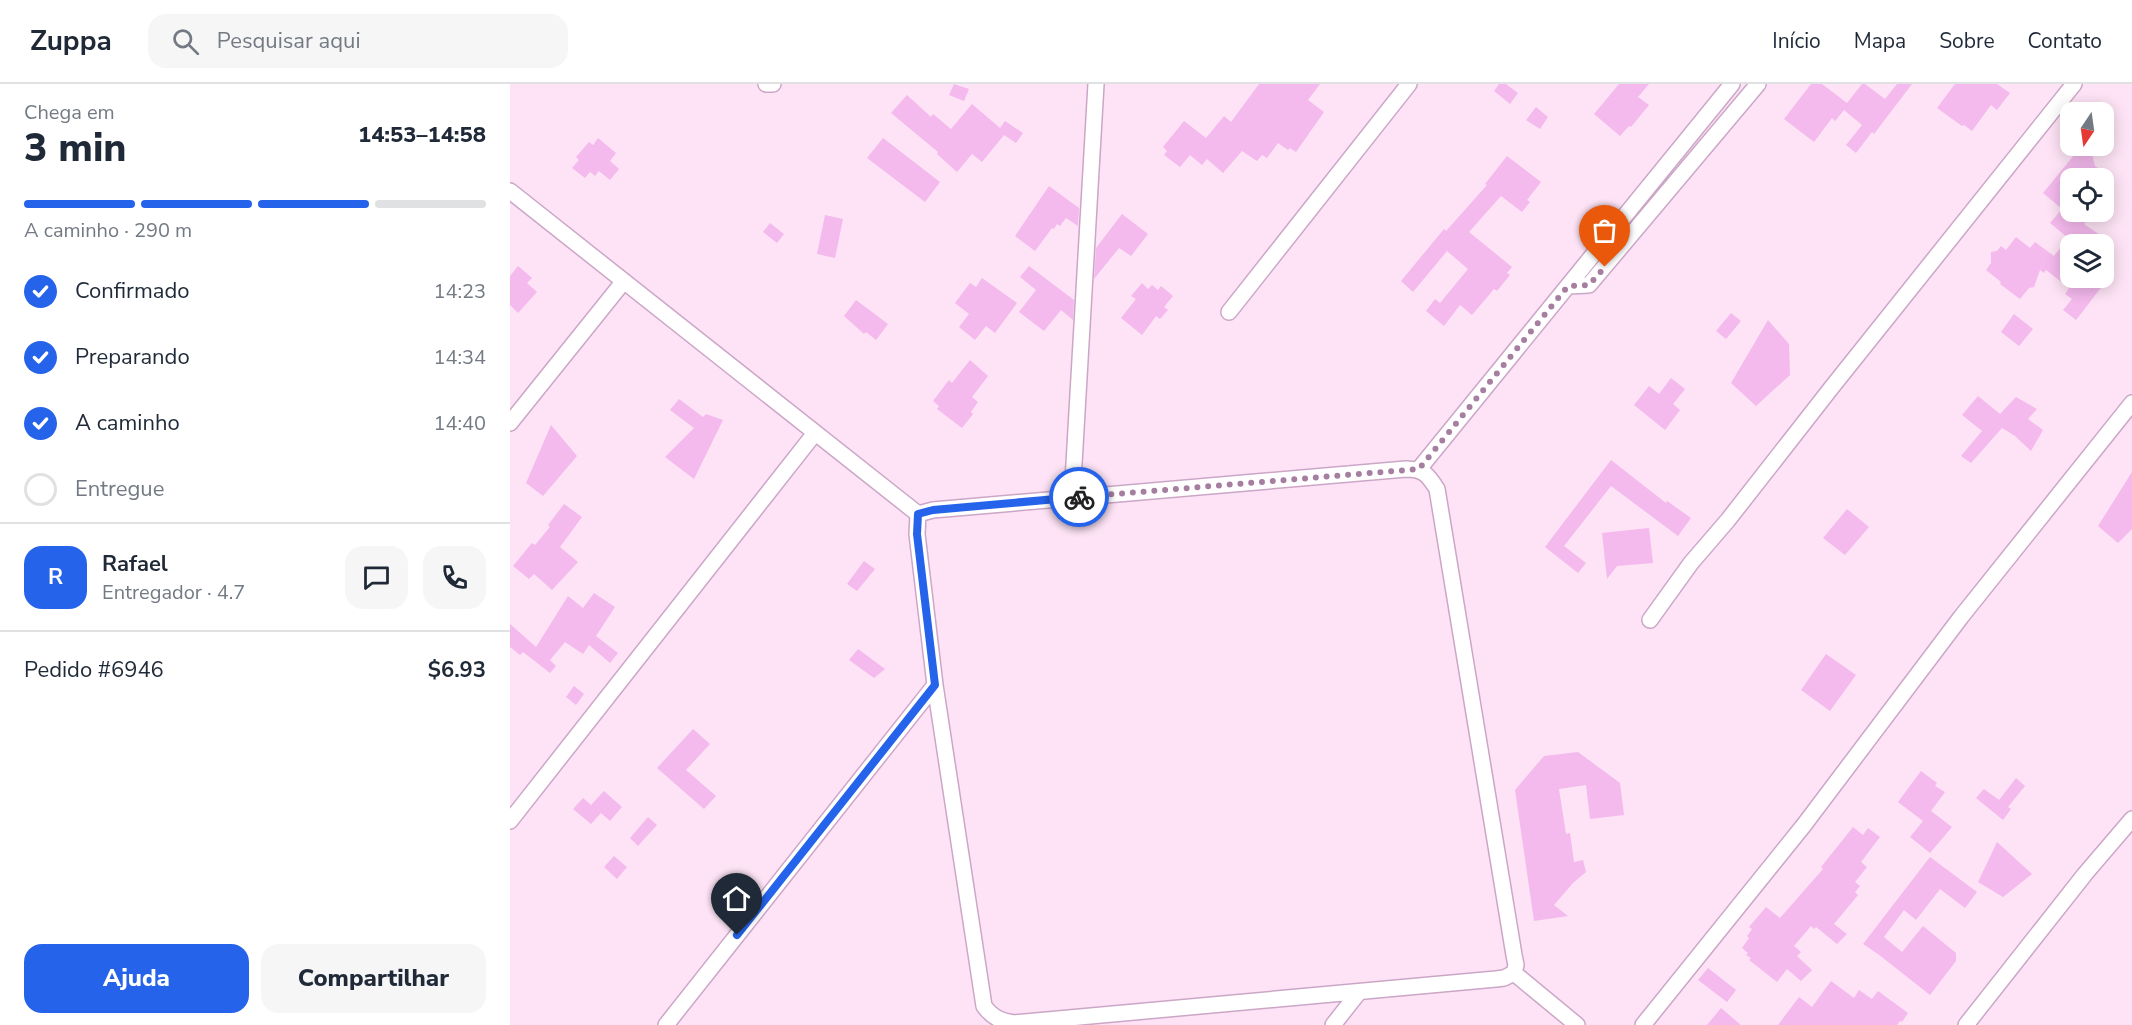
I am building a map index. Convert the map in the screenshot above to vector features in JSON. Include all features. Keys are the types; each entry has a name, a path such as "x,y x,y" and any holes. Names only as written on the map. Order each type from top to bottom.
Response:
{"street":[{"path":"766,84 773,84"},
{"path":"1072,498 1096,84"},
{"path":"1229,312 1408,84"},
{"path":"1419,469 1731,84"},
{"path":"1568,286 1589,285 1758,84"},
{"path":"1650,620 1691,563 1728,520 2074,84"},
{"path":"510,191 918,514"},
{"path":"510,423 624,281"},
{"path":"1643,1025 1804,825 1961,617 2132,403"},
{"path":"510,821 815,433"},
{"path":"918,514 933,510 1419,469 1429,477 1437,489 1514,955 1514,973"},
{"path":"918,514 917,534 935,685 988,1021 1014,1023 1359,992 1496,979 1514,973"},
{"path":"666,1025 935,685"},
{"path":"1966,1025 2085,874 2132,819"},
{"path":"1514,973 1577,1025"},
{"path":"1333,1025 1359,992"}],"building":[{"path":"954,84 969,89 964,101 949,95"},
{"path":"1259,84 1320,84 1308,100 1324,112 1296,152 1278,143 1267,158 1262,155 1257,161 1242,151 1223,173 1207,159 1202,165 1190,155 1180,167 1164,155 1167,151 1163,147 1184,121 1206,138 1224,116 1231,122"},
{"path":"1499,84 1506,84 1518,93 1510,104 1494,91"},
{"path":"1619,84 1649,84 1638,97 1649,105 1631,127 1629,126 1620,136 1594,114"},
{"path":"1811,84 1822,84 1847,103 1862,84 1885,99 1897,84 1912,84 1874,134 1872,132 1856,153 1846,145 1862,125 1844,110 1835,121 1832,118 1814,142 1784,119"},
{"path":"1955,84 1997,84 2010,93 1997,110 1991,105 1972,131 1937,108"},
{"path":"907,95 931,117 933,114 951,129 972,104 1000,128 1005,121 1023,133 1016,143 1004,135 982,162 972,154 957,172 937,154 938,152 891,113"},
{"path":"1536,107 1548,117 1540,129 1526,120"},
{"path":"598,138 616,153 610,161 619,169 610,180 599,171 595,176 590,172 585,178 572,168 579,160 576,157 589,142 593,145"},
{"path":"883,138 940,182 925,202 867,158"},
{"path":"1507,156 1541,182 1527,200 1530,202 1522,212 1501,196 1469,232 1512,267 1507,273 1510,275 1497,291 1494,289 1472,315 1460,305 1444,326 1426,311 1435,299 1440,303 1468,269 1447,251 1413,292 1401,281 1444,229 1446,231 1487,185 1485,184"},
{"path":"2073,156 2092,156 2095,166 2098,168 2064,168"},
{"path":"2060,172 2060,207 2043,193"},
{"path":"1049,186 1079,208 1078,226 1066,218 1060,226 1057,224 1054,229 1052,228 1035,251 1015,236"},
{"path":"2060,211 2060,222 2086,222 2084,224 2098,234 2063,234 2050,223"},
{"path":"1122,214 1148,234 1131,256 1119,248 1094,279 1096,248"},
{"path":"825,215 843,219 835,258 817,254"},
{"path":"770,223 784,234 777,243 763,232"},
{"path":"2016,237 2030,248 2035,242 2054,256 2060,248 2060,281 2046,270 2044,273 2040,270 2034,287 2029,288 2020,299 1986,270 1991,263 1991,252 1997,251 2001,246 2006,250"},
{"path":"518,266 532,278 527,283 537,292 518,313 510,305 510,276"},
{"path":"1029,266 1074,300 1073,320 1061,310 1044,331 1019,312 1036,290 1020,277"},
{"path":"982,278 1017,303 995,333 986,326 975,340 959,327 969,314 955,303 970,283 976,287"},
{"path":"1142,283 1148,289 1152,285 1158,290 1161,286 1173,296 1164,307 1168,310 1160,319 1156,316 1142,335 1121,318 1136,299 1131,296"},
{"path":"2069,288 2101,288 2076,320 2063,310 2072,299 2065,294"},
{"path":"856,300 888,324 876,340 866,332 864,334 844,316"},
{"path":"1731,313 1741,321 1726,339 1716,331"},
{"path":"2014,314 2033,329 2019,346 2001,332"},
{"path":"1768,320 1789,344 1790,375 1756,406 1731,383"},
{"path":"970,360 988,376 972,397 978,402 971,412 973,414 962,428 937,409 939,406 933,401 949,380 952,383"},
{"path":"1671,378 1685,389 1673,404 1680,410 1665,430 1634,405 1649,386 1659,394"},
{"path":"1978,396 2000,414 2016,397 2037,409 2028,419 2043,430 2031,451 2015,436 2002,428 1971,463 1961,456 1982,431 1962,415"},
{"path":"679,399 703,417 706,414 723,420 694,479 665,457 694,428 670,410"},
{"path":"551,425 577,456 543,496 526,483"},
{"path":"1611,460 1666,503 1667,501 1691,518 1678,536 1611,486 1564,546 1586,563 1578,573 1545,547"},
{"path":"2132,472 2132,529 2118,543 2098,526"},
{"path":"564,504 582,517 560,547 578,562 552,590 534,574 529,579 513,566 532,543 535,545 550,527 548,525"},
{"path":"1847,509 1869,527 1845,555 1823,538"},
{"path":"1649,528 1653,563 1617,566 1607,579 1602,533"},
{"path":"864,561 875,569 857,591 847,584"},
{"path":"594,593 615,607 596,636 618,653 610,663 589,645 583,654 565,642 550,660 556,666 550,673 523,652 520,655 510,647 510,624 536,647 568,596 583,608"},
{"path":"858,649 885,669 874,678 849,660"},
{"path":"1826,654 1856,675 1830,711 1801,690"},
{"path":"574,686 584,694 576,705 566,697"},
{"path":"693,729 710,744 686,770 716,796 704,809 657,768"},
{"path":"1578,752 1620,783 1624,815 1590,819 1586,785 1559,789 1566,834 1570,833 1574,862 1583,860 1586,872 1554,905 1568,916 1534,921 1515,790 1544,756"},
{"path":"1921,771 1937,783 1935,786 1945,792 1931,811 1952,827 1930,853 1910,837 1923,821 1898,802"},
{"path":"2016,778 2025,786 2008,807 2011,809 2003,820 1976,798 1984,789 1999,800"},
{"path":"604,791 622,807 610,821 601,813 591,824 573,809 583,798 591,805"},
{"path":"648,817 657,825 638,846 630,838"},
{"path":"1853,827 1863,835 1868,828 1880,837 1861,862 1867,867 1855,882 1860,886 1855,892 1858,895 1834,924 1847,934 1837,944 1816,927 1814,929 1811,926 1794,946 1801,952 1797,956 1812,970 1801,981 1787,969 1777,982 1749,960 1751,958 1742,948 1752,929 1749,927 1766,907 1780,918 1823,869 1821,867"},
{"path":"1997,842 2032,874 2003,897 1978,882"},
{"path":"614,856 627,867 617,879 604,867"},
{"path":"1930,857 1977,892 1965,908 1940,889 1916,920 1904,910 1884,937 1902,952 1923,926 1956,953 1956,961 1930,995 1863,944"},
{"path":"1708,968 1736,990 1727,1002 1698,980"},
{"path":"1831,981 1854,998 1859,990 1872,999 1878,991 1908,1013 1897,1025 1778,1025 1799,997 1812,1007"},
{"path":"1721,1008 1741,1025 1707,1025"}],"way so far":[{"path":"1079,497 1419,469 1568,286 1589,285 1605,267"}],"route":[{"path":"737,935 935,685 917,534 918,514 933,510 1079,497"}]}
